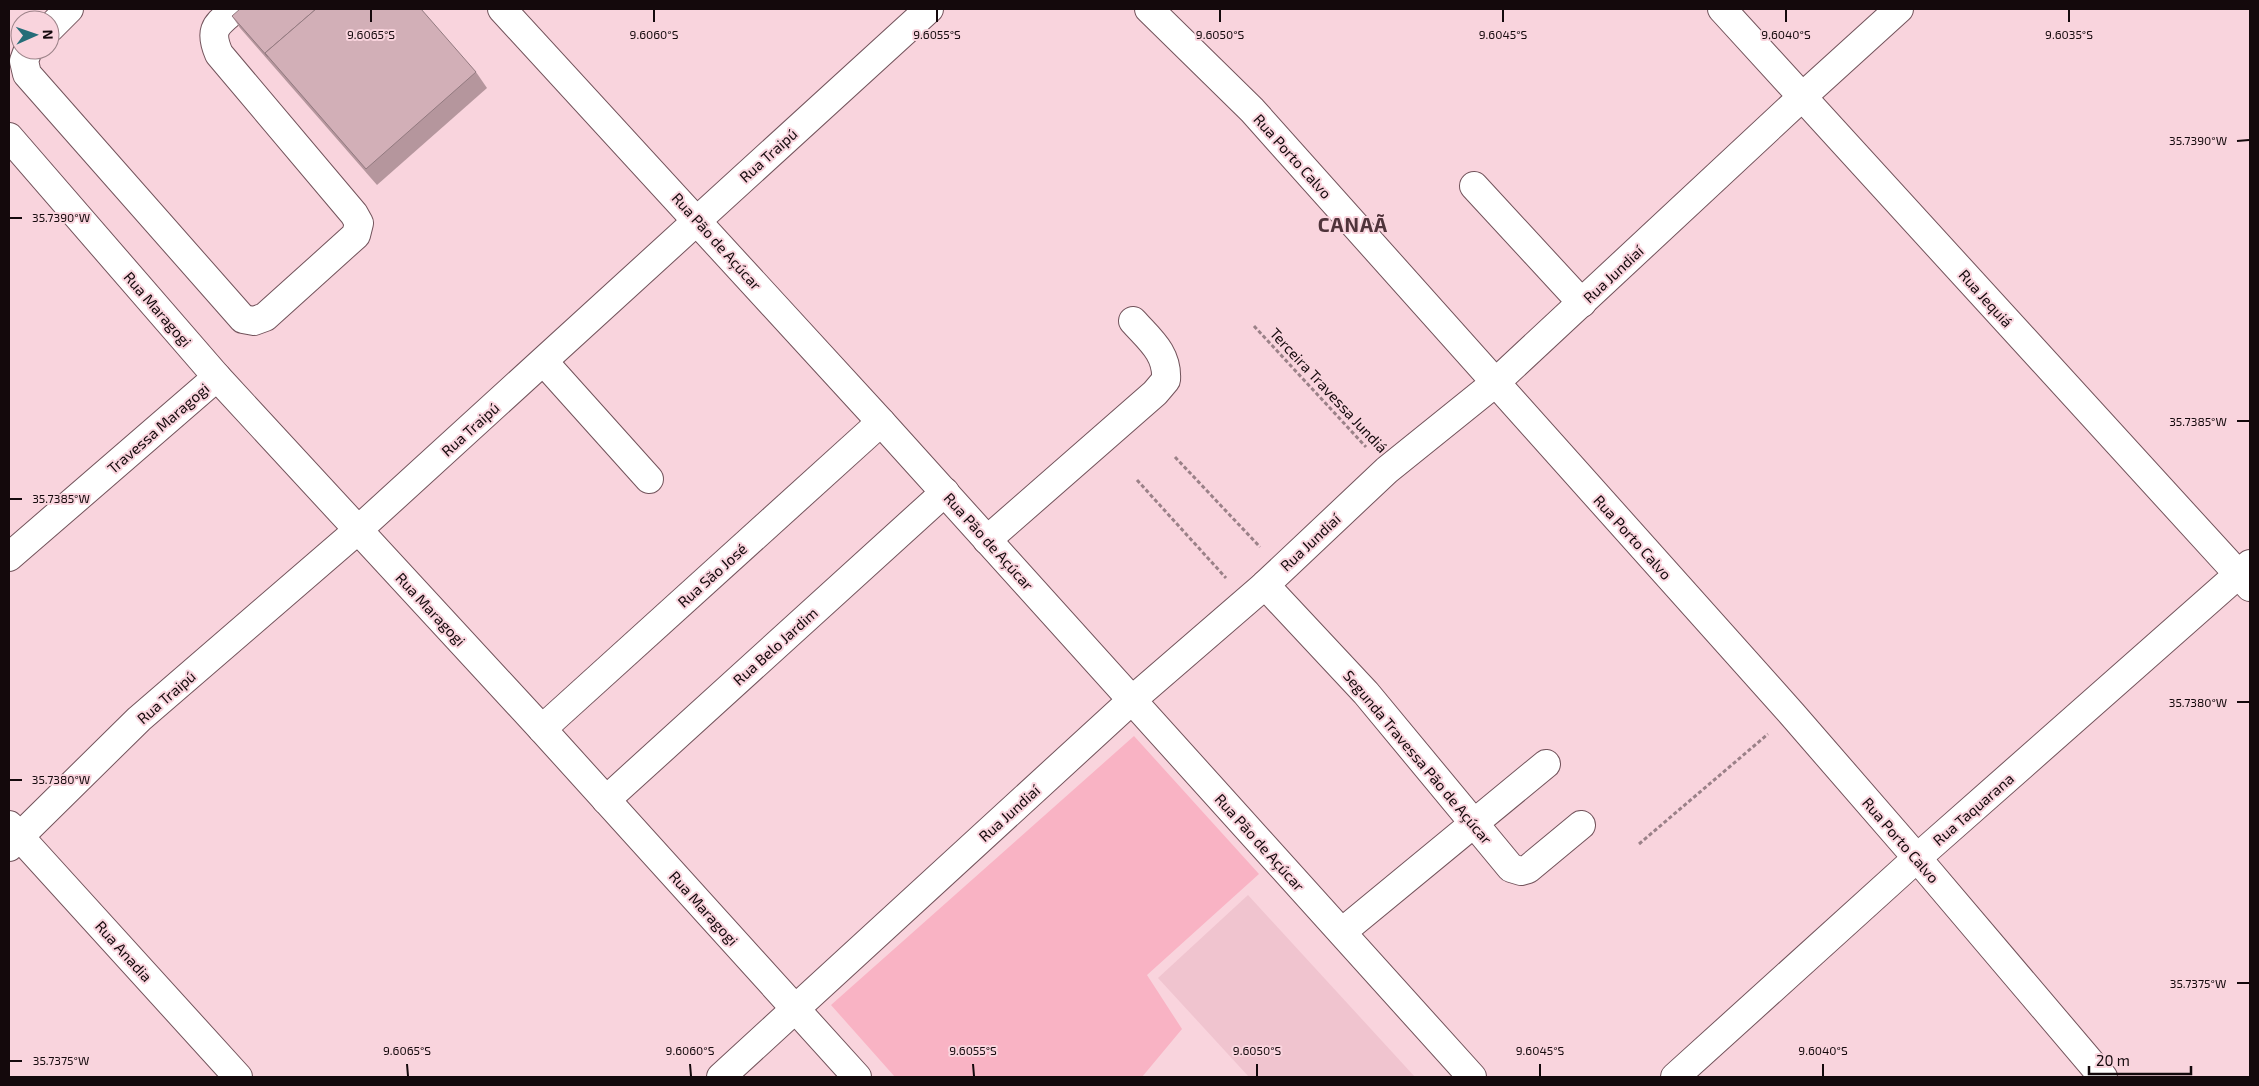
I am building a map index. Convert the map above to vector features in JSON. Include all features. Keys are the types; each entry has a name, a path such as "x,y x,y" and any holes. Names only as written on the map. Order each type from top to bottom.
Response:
{"street":[{"path":"60,18 69,9"},
{"path":"24,60 27,74 243,319 254,321 265,317 356,235 359,224 354,214 219,54 213,40 215,27 235,9"},
{"name":"Rua Pão de Açúcar","path":"502,9 698,220 1472,1077"},
{"name":"Rua Traipú","path":"13,836 139,719 358,530 929,9"},
{"name":"Rua Porto Calvo","path":"1149,9 1252,110 1792,714 2103,1077"},
{"name":"Rua Jequiá","path":"1722,9 2246,575"},
{"name":"Rua Jundiaí","path":"721,1077 1132,700 1264,585 1387,470 1495,383 1899,9"},
{"name":"Rua Maragogi","path":"9,137 217,377 542,729 857,1077"},
{"path":"1474,186 1582,303"},
{"path":"987,540 1155,394 1166,380 1165,363 1161,351 1133,321"},
{"path":"544,362 649,479"},
{"name":"Travessa Maragogi","path":"9,558 217,377"},
{"name":"Rua São José","path":"542,729 881,422"},
{"name":"Rua Belo Jardim","path":"606,800 945,492"},
{"name":"Rua Taquarana","path":"1675,1077 1917,858 2246,575"},
{"name":"Segunda Travessa Pão de Açúcar","path":"1264,585 1366,693 1511,868 1521,871 1528,869 1580,825"},
{"path":"1342,932 1546,764"},
{"name":"Rua Anadia","path":"13,836 238,1077"}],"path":[{"name":"Terceira Travessa Jundiá","path":"1254,326 1387,470"},
{"path":"1175,457 1264,585"},
{"path":"1137,480 1264,585"},
{"path":"1639,844 1792,714"}],"shaded area":[{"path":"1134,736 1259,874 1147,975 1182,1029 1142,1077 895,1077 831,1005"},
{"path":"1248,895 1415,1077 1249,1077 1158,978"}],"building":[{"path":"240,9 316,9 265,53 268,57 232,16"},
{"path":"316,9 421,9 476,72 366,169 265,53"}],"district":[{"name":"CANAÃ","path":"1353,224"}]}
